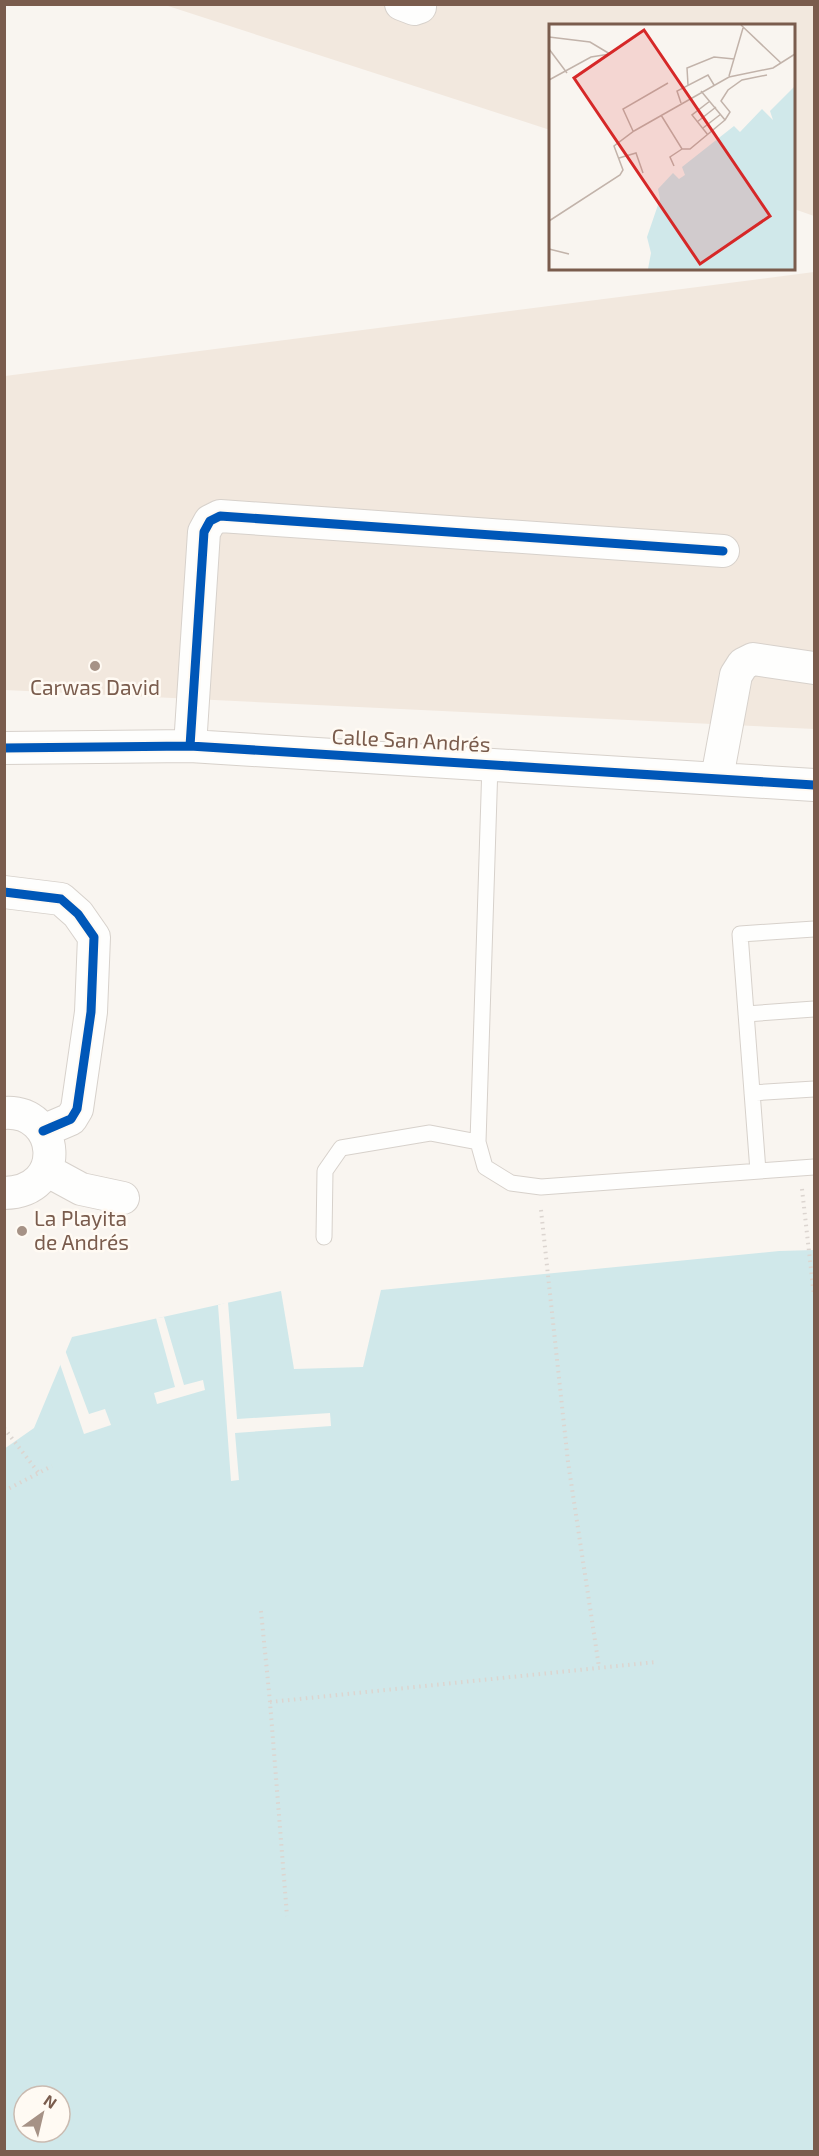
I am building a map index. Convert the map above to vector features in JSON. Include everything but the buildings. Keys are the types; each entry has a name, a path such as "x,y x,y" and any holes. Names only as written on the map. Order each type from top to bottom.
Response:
{"street":[{"path":"190,746 204,532 210,521 220,516 723,551"},
{"path":"717,778 736,675 743,664 753,659 814,668"},
{"name":"Calle San Andrés","path":"4,748 190,746 814,785"},
{"path":"4,892 61,899 78,914 94,937 91,1012 77,1109 71,1119 44,1131"},
{"path":"4,1113 21,1114 34,1121 44,1131 49,1143 50,1157 46,1170 38,1182 27,1189 4,1193"},
{"path":"46,1170 81,1189 123,1198"}],"lane":[{"path":"490,764 478,1142 485,1167 511,1183 541,1187 814,1167"},
{"path":"758,1171 740,934 814,929"},
{"path":"746,1014 814,1009"},
{"path":"752,1093 814,1089"},
{"path":"324,1237 325,1171 342,1148 430,1133 478,1142"}],"path":[{"path":"801,1182 814,1296"},
{"path":"541,1210 567,1462 599,1667"},
{"path":"4,1428 38,1472"},
{"path":"4,1491 52,1466"},
{"path":"261,1611 287,1917"},
{"path":"270,1702 656,1662"}],"shaded area":[{"path":"165,5 814,5 814,216 795,209 795,24 549,24 549,130"},
{"path":"814,272 814,729 5,690 5,376"}],"water":[{"path":"814,1250 814,2151 5,2151 4,1449 34,1428 72,1337 281,1291 294,1369 363,1367 381,1290 779,1251"}],"pier":[{"path":"228,1302 237,1419 330,1413 331,1426 235,1433 239,1480 231,1481 218,1305"},
{"path":"164,1317 184,1385 203,1380 205,1390 157,1404 154,1393 175,1387 156,1318"},
{"path":"65,1350 89,1414 105,1409 111,1425 84,1434 60,1364"}],"cycle path":[{"path":"190,746 204,532 210,521 220,516 723,551"},
{"path":"4,748 190,746 814,785"},
{"path":"4,892 61,899 78,914 94,937 91,1012 77,1109 71,1119 43,1131"}],"place":[{"name":"Carwas David","path":"95,666"},
{"name":"La Playita de Andrés","path":"22,1231"}]}
